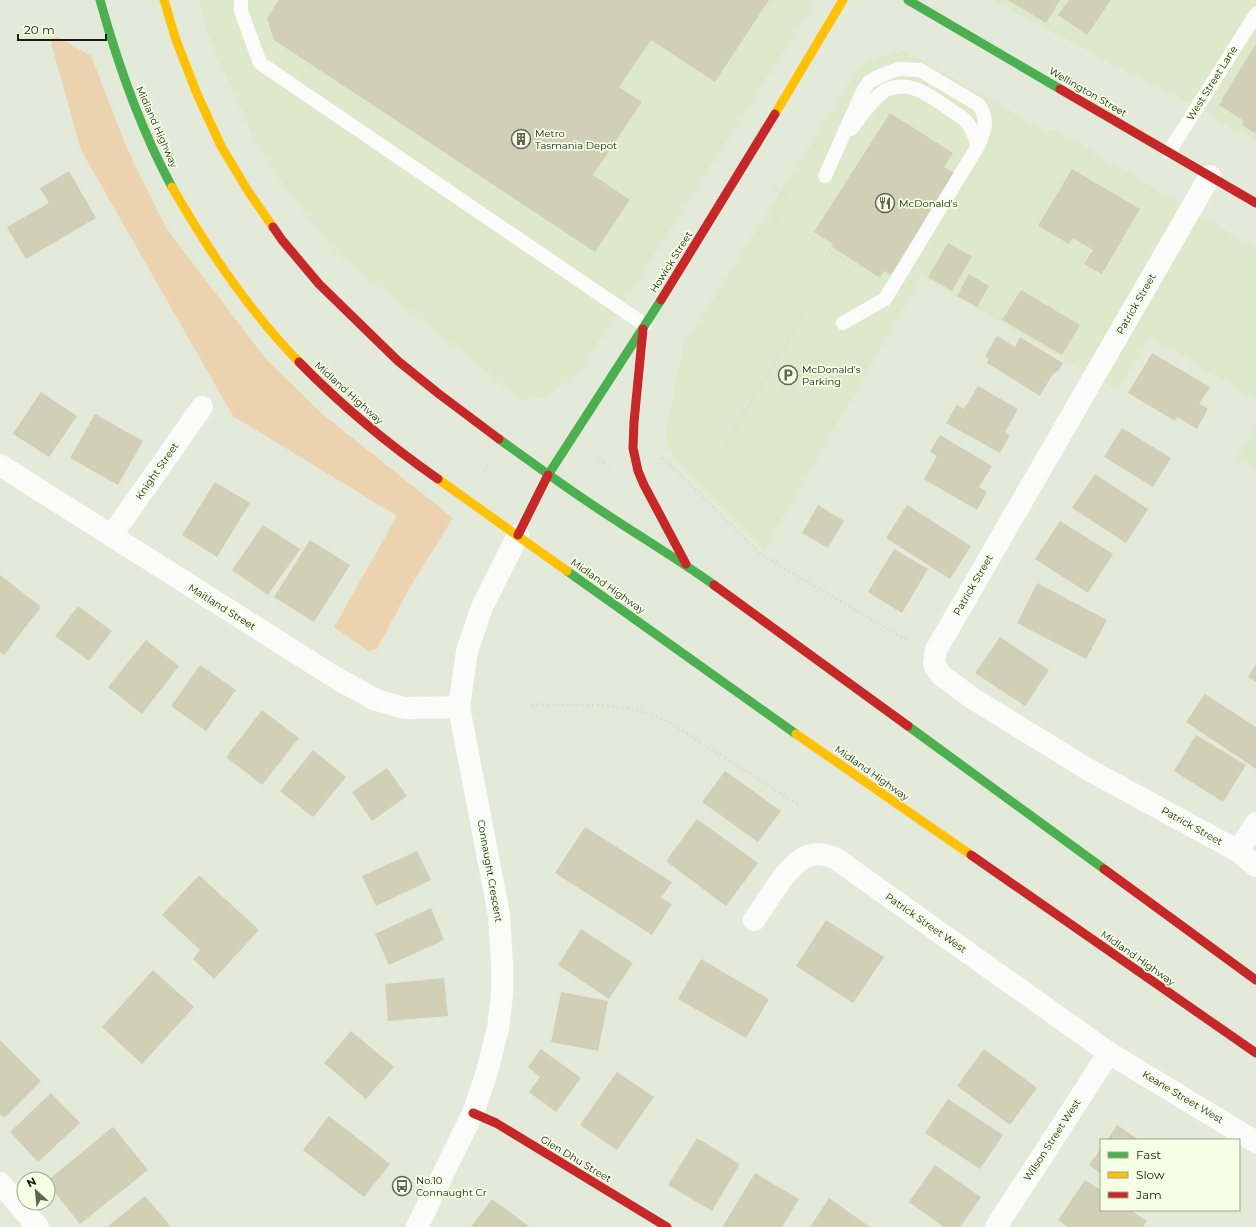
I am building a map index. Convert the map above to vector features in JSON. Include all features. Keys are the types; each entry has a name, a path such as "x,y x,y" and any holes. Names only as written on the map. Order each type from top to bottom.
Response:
{"main road":[{"name":"Midland Highway","path":"100,0 123,77 146,134 168,179 200,235 233,284 274,335 315,378 364,423 422,468 842,766 1256,1053"},
{"path":"164,0 176,40 197,94 221,146 248,191 282,240 319,284 398,361 548,475 595,507 687,565 1256,980"},
{"name":"Howick Street","path":"518,535 548,475 697,242 843,0"},
{"name":"Wellington Street","path":"908,0 1256,203"},
{"path":"644,327 634,422 633,448 638,471 644,485 687,565"},
{"name":"Glen Dhu Street","path":"473,1113 496,1123 667,1227"}],"street":[{"name":"Patrick Street","path":"1210,176 936,649 934,664 941,675 972,698 1089,770 1238,851 1256,866"},
{"name":"Knight Street","path":"112,535 202,407"},
{"name":"Maitland Street","path":"0,465 336,678 376,700 404,708 459,707"},
{"name":"Connaught Crescent","path":"417,1227 473,1113 487,1072 498,1028 502,995 499,915 459,707 466,651 479,614 518,535"},
{"path":"1238,851 1256,823"},
{"name":"Patrick Street West","path":"754,920 784,876 800,859 810,855 823,854 835,858 1109,1053"},
{"name":"Keane Street West","path":"1109,1053 1256,1142"},
{"name":"Wilson Street West","path":"996,1227 1109,1053"},
{"path":"0,1183 38,1227"}],"lane":[{"path":"240,0 241,10 260,63 644,327"},
{"name":"West Street Lane","path":"1169,152 1256,14"},
{"path":"825,176 862,92 869,82 882,75 898,69 920,70 979,105 984,113 985,130 978,146 885,299 843,323"},
{"path":"842,140 878,96 886,90 897,87 910,87 921,90 966,121 972,130 978,146"}],"path":[{"path":"775,190 784,195 772,216 778,219"},
{"path":"808,235 859,269 862,266"},
{"path":"835,261 837,255"},
{"path":"725,446 808,306"},
{"path":"660,456 763,556 911,642"},
{"path":"532,705 564,704 622,708 653,715 670,723 802,806"}],"shaded area":[{"path":"198,0 817,0 584,366 549,397 521,400 334,251 282,183 253,138 207,33"},
{"path":"991,0 1256,0 1256,141 1203,111"},
{"path":"56,36 91,56 128,151 166,228 265,358 321,413 453,518 409,589 377,649 369,651 334,627 397,516 233,416 81,150 51,43"},
{"path":"905,51 1044,130 1054,129 1256,248 1256,400 1150,337 1118,390 922,277 764,551 684,470 664,442 683,346 862,62"},
{"path":"1256,425 1256,470 1236,458"}],"building":[{"name":"Metro Tasmania Depot","path":"279,0 769,0 715,82 651,40 619,87 642,102 593,175 630,200 595,252 274,40 267,18"},
{"path":"1008,0 1060,0 1046,23"},
{"path":"1069,0 1111,0 1087,35 1058,15"},
{"path":"1256,44 1256,134 1242,125 1244,121 1219,105"},
{"name":"McDonald's","path":"890,113 953,153 944,167 956,174 891,275 884,271 880,278 831,246 833,244 814,232"},
{"path":"1072,169 1140,209 1102,274 1084,264 1093,250 1073,238 1069,244 1038,226"},
{"path":"69,171 96,218 26,259 7,227 49,203 40,188"},
{"path":"948,243 972,256 952,291 928,277"},
{"path":"969,274 989,286 977,307 957,296"},
{"path":"1021,290 1080,325 1062,355 1002,320"},
{"path":"997,336 1015,347 1020,337 1063,363 1058,371 1052,375 1040,396 987,363 989,359 985,356"},
{"path":"1152,353 1210,387 1199,404 1208,409 1197,429 1177,417 1175,421 1128,393"},
{"path":"978,386 1018,409 1005,432 1010,435 1000,453 946,423 957,405 964,409"},
{"path":"41,392 77,416 49,457 13,434"},
{"path":"95,414 143,441 118,485 70,458"},
{"path":"1122,428 1171,458 1153,487 1104,457"},
{"path":"940,435 992,466 979,487 987,492 977,510 924,479 937,456 930,452"},
{"path":"1095,474 1148,509 1126,543 1072,508"},
{"path":"215,482 250,503 217,557 182,535"},
{"path":"818,505 844,521 828,548 802,533"},
{"path":"907,505 971,546 950,579 886,538"},
{"path":"1060,521 1113,554 1088,593 1035,559"},
{"path":"263,525 300,549 268,595 232,570"},
{"path":"310,540 350,565 314,622 274,597"},
{"path":"894,549 928,569 902,613 868,592"},
{"path":"0,575 41,607 4,655 0,652"},
{"path":"1037,583 1107,620 1086,659 1017,623"},
{"path":"78,606 112,631 89,661 55,636"},
{"path":"1000,637 1049,670 1025,706 975,673"},
{"path":"146,640 179,666 142,714 108,687"},
{"path":"1256,664 1256,682 1248,677"},
{"path":"200,665 236,690 206,731 171,706"},
{"path":"1205,694 1256,727 1256,769 1186,722"},
{"path":"262,710 299,738 262,785 226,757"},
{"path":"1196,735 1246,765 1223,802 1174,771"},
{"path":"313,750 346,777 313,817 280,791"},
{"path":"387,768 407,796 372,821 352,792"},
{"path":"725,771 781,811 758,842 702,802"},
{"path":"697,819 758,863 726,906 666,861"},
{"path":"585,827 672,882 661,898 672,904 652,935 555,873"},
{"path":"417,851 431,880 376,906 362,876"},
{"path":"199,875 259,930 214,979 193,959 200,950 162,915"},
{"path":"431,908 444,940 389,965 375,934"},
{"path":"826,920 884,957 853,1003 796,966"},
{"path":"581,929 633,963 609,999 558,965"},
{"path":"701,959 769,999 746,1038 678,999"},
{"path":"153,970 194,1007 142,1064 102,1027"},
{"path":"444,978 448,1016 388,1021 385,984"},
{"path":"561,992 608,1001 598,1051 551,1042"},
{"path":"351,1031 394,1067 366,1099 324,1063"},
{"path":"0,1040 41,1081 4,1118 0,1114"},
{"path":"541,1049 581,1078 556,1112 529,1092 540,1077 528,1067"},
{"path":"984,1049 1037,1088 1010,1125 957,1086"},
{"path":"617,1072 654,1097 617,1150 580,1125"},
{"path":"51,1093 80,1123 38,1162 10,1132"},
{"path":"948,1099 1003,1135 980,1169 925,1133"},
{"path":"329,1116 390,1164 364,1197 303,1150"},
{"path":"1117,1125 1138,1139 1108,1139"},
{"path":"113,1127 148,1170 80,1224 56,1194 56,1173"},
{"path":"697,1138 740,1164 712,1211 668,1185"},
{"path":"1100,1149 1100,1173 1089,1165"},
{"path":"935,1165 981,1197 960,1227 944,1227 909,1202"},
{"path":"755,1173 799,1199 782,1227 724,1227 723,1226"},
{"path":"1085,1180 1100,1189 1100,1211 1132,1211 1147,1221 1143,1227 1068,1227 1058,1220"},
{"path":"145,1196 171,1227 107,1227"},
{"path":"829,1198 870,1227 810,1227"},
{"path":"492,1199 530,1227 471,1227"}],"traffic: fast":[{"path":"100,0 114,48 131,96 160,165 172,187"},
{"path":"908,0 1060,89"},
{"path":"548,475 661,300"},
{"path":"499,439 582,498 714,585"},
{"path":"567,571 796,734"},
{"path":"908,726 1104,869"}],"traffic: slow":[{"path":"164,0 176,40 197,94 221,146 248,191 273,227"},
{"path":"775,114 843,0"},
{"path":"172,187 200,234 230,279 263,322 299,362"},
{"path":"438,479 567,571"},
{"path":"796,734 971,855"}],"traffic: jam":[{"path":"1060,89 1256,203"},
{"path":"661,300 775,114"},
{"path":"273,227 319,284 398,361 499,439"},
{"path":"643,329 633,448 638,471 644,485 686,564"},
{"path":"299,362 366,424 438,479"},
{"path":"518,535 548,475"},
{"path":"714,585 908,726"},
{"path":"971,855 1256,1053"},
{"path":"1104,869 1256,980"},
{"path":"473,1113 496,1123 667,1227"}],"place":[{"name":"Metro Tasmania Depot","path":"521,139"},
{"name":"McDonald's","path":"885,203"},
{"name":"McDonald's Parking","path":"788,375"},
{"name":"No.10 Connaught Cr","path":"402,1186"}]}
